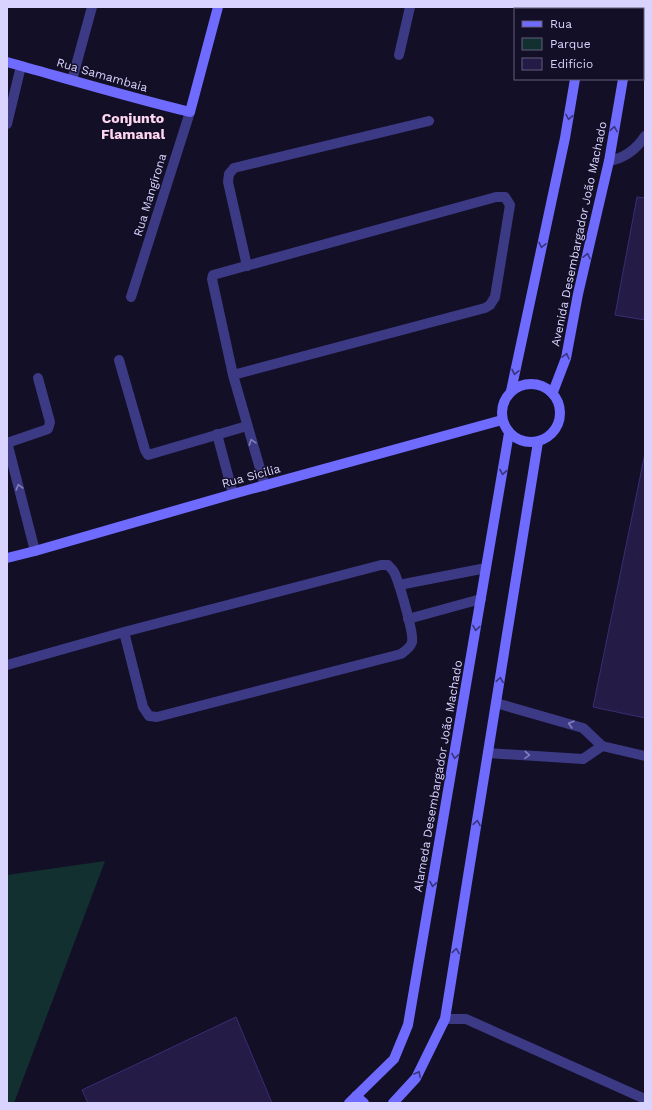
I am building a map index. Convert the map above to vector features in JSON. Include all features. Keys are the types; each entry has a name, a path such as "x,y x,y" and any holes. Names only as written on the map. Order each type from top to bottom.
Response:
{"street":[{"path":"72,80 92,7"},
{"name":"Rua Mangirona","path":"131,297 190,112 218,7"},
{"path":"399,55 410,7"},
{"name":"Rua Samambaia","path":"7,62 118,94 190,112"},
{"path":"7,124 21,66"},
{"path":"511,391 524,384 540,384 553,392 560,406 560,422 552,435 538,442 523,442 510,433 502,420 503,404 511,391 565,138 575,80"},
{"name":"Avenida Desembargador João Machado","path":"553,392 566,358 578,294 609,162 623,80"},
{"path":"246,266 228,182 229,174 234,168 429,121"},
{"path":"609,162 620,159 632,152 645,136"},
{"path":"233,375 485,308 490,305 495,297 510,205 505,197 496,197 213,275 212,279 233,375 265,486"},
{"path":"119,360 144,450 148,455 247,426"},
{"path":"35,551 7,443 48,429 50,422 38,378"},
{"name":"Rua Sicilia","path":"7,558 502,420"},
{"name":"Alameda Desembargador João Machado","path":"356,1101 394,1059 408,1025 510,433"},
{"path":"216,434 233,494"},
{"path":"393,1103 416,1078 445,1019 538,442"},
{"path":"7,665 124,632 381,564 388,565 393,570 399,585 408,619 412,642 408,649 401,654 157,717 150,716 143,707 124,632"},
{"path":"399,585 486,568"},
{"path":"408,619 481,600"},
{"path":"496,703 583,728 602,746 645,756"},
{"path":"488,753 583,759 602,746"},
{"path":"445,1019 466,1019 645,1099"}],"green space":[{"path":"105,861 14,1103 7,1103 7,875"}],"building":[{"path":"637,197 645,198 645,320 615,315"},
{"path":"645,453 645,718 593,707"},
{"path":"236,1017 272,1103 88,1103 82,1090"}],"district":[{"name":"Conjunto Flamanal","path":"133,126"}]}
